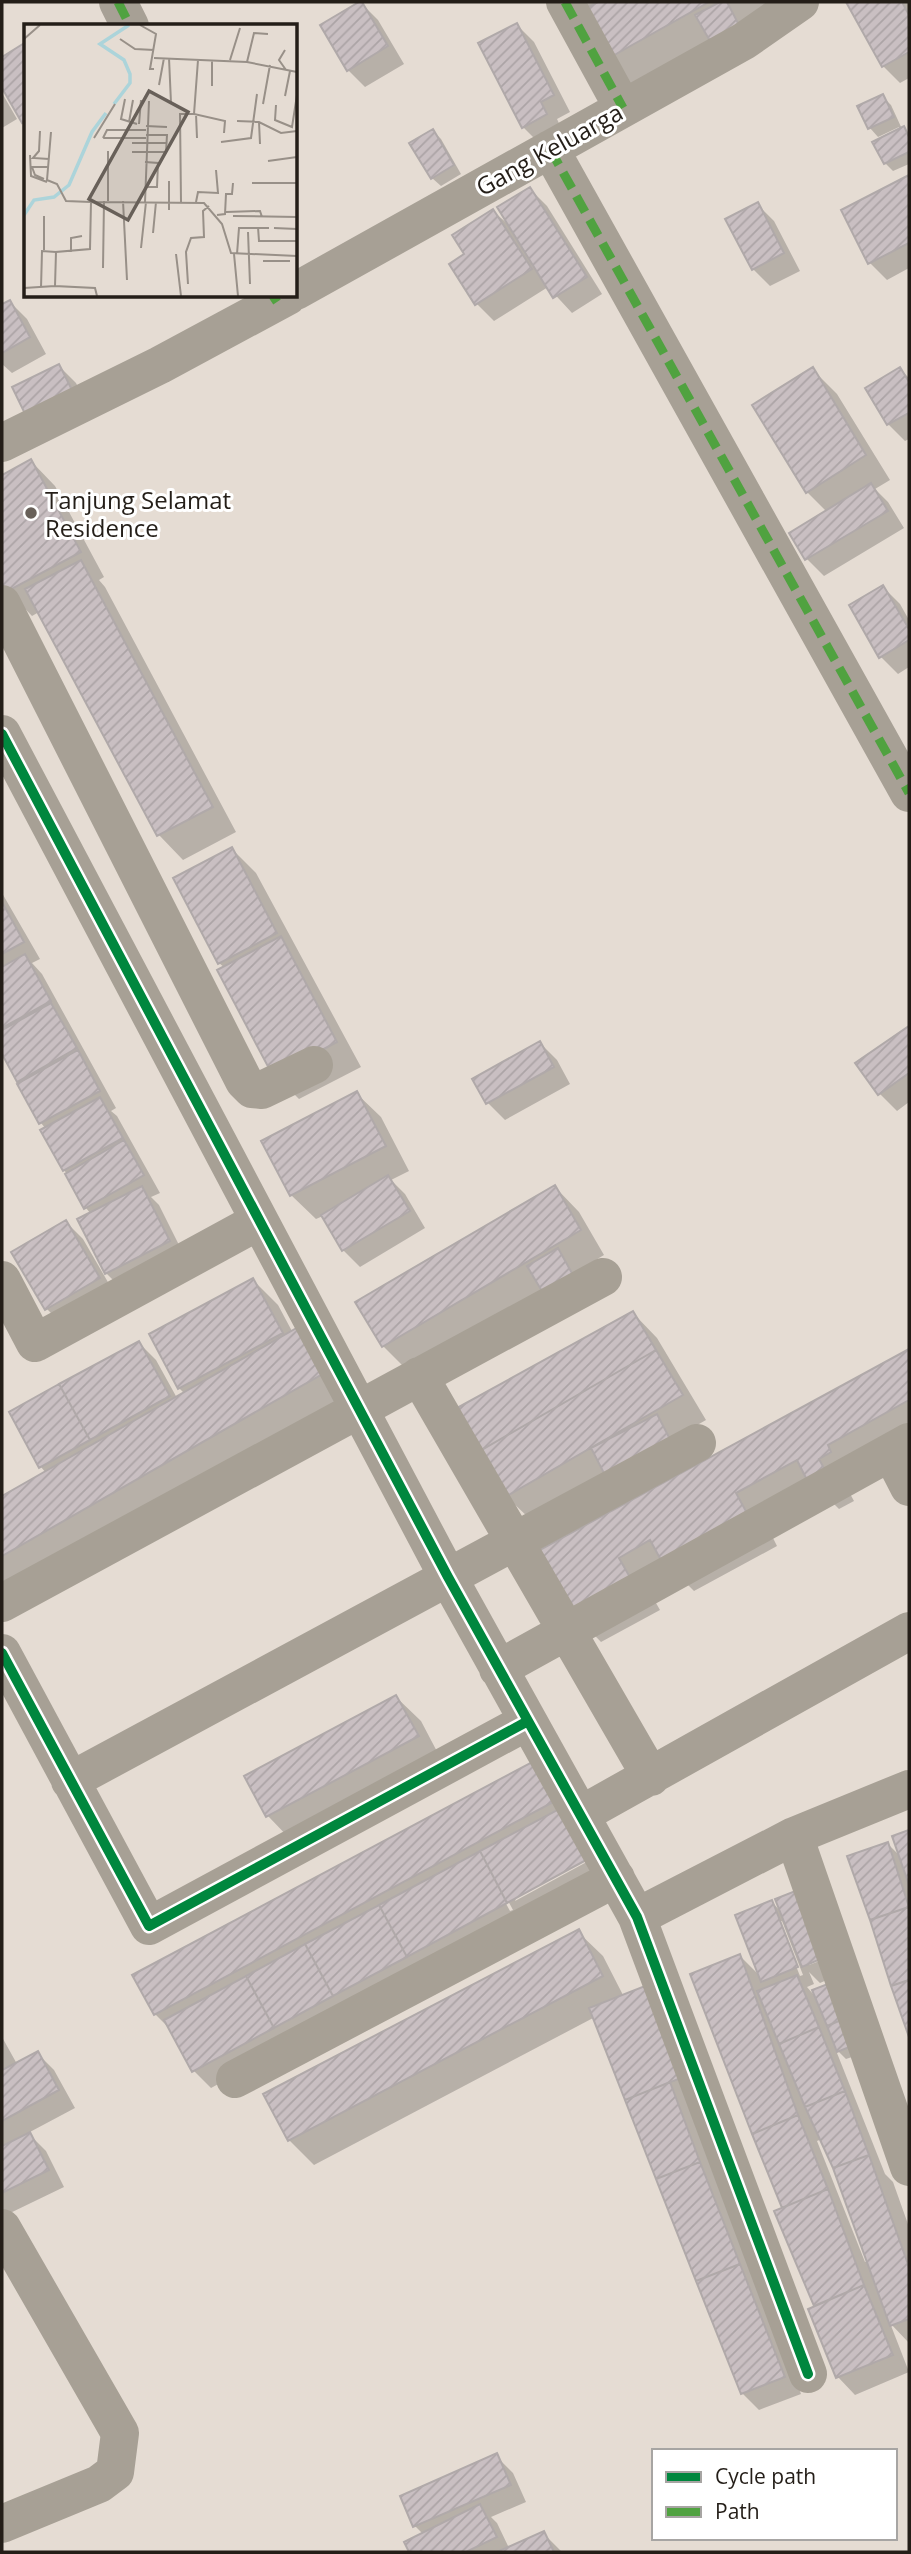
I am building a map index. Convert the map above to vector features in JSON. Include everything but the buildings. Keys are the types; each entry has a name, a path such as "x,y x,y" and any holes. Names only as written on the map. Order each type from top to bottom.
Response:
{"street":[{"path":"118,2 129,24"},
{"path":"565,2 623,108"},
{"name":"Gang Keluarga","path":"298,288 744,41 800,2"},
{"path":"550,149 909,793"},
{"name":"Gang Keluarga","path":"2,443 160,365 279,298"},
{"path":"2,604 244,1081 252,1089 262,1090 314,1065"},
{"path":"2,734 13,778 259,1221 448,1577 637,1917 808,2374"},
{"path":"2,1280 36,1343 259,1221"},
{"path":"2,1604 603,1277"},
{"path":"419,1376 651,1777"},
{"path":"70,1781 697,1443"},
{"path":"498,1669 900,1447 909,1487"},
{"path":"582,1814 909,1631"},
{"path":"2,1653 149,1926 528,1721"},
{"path":"637,1917 794,1836 909,1789"},
{"path":"794,1836 909,2167"},
{"path":"235,2079 616,1878"},
{"path":"2,2228 120,2433 115,2472 99,2484 2,2524"}],"marked path":[{"path":"118,2 129,24"},
{"path":"565,2 623,108"},
{"path":"550,149 909,793"},
{"path":"274,298 277,302"}],"cycle path":[{"path":"2,734 448,1577 637,1917 808,2374"},
{"path":"2,1653 149,1926 528,1721"}],"place":[{"name":"Tanjung Selamat Residence","path":"31,513"}]}
